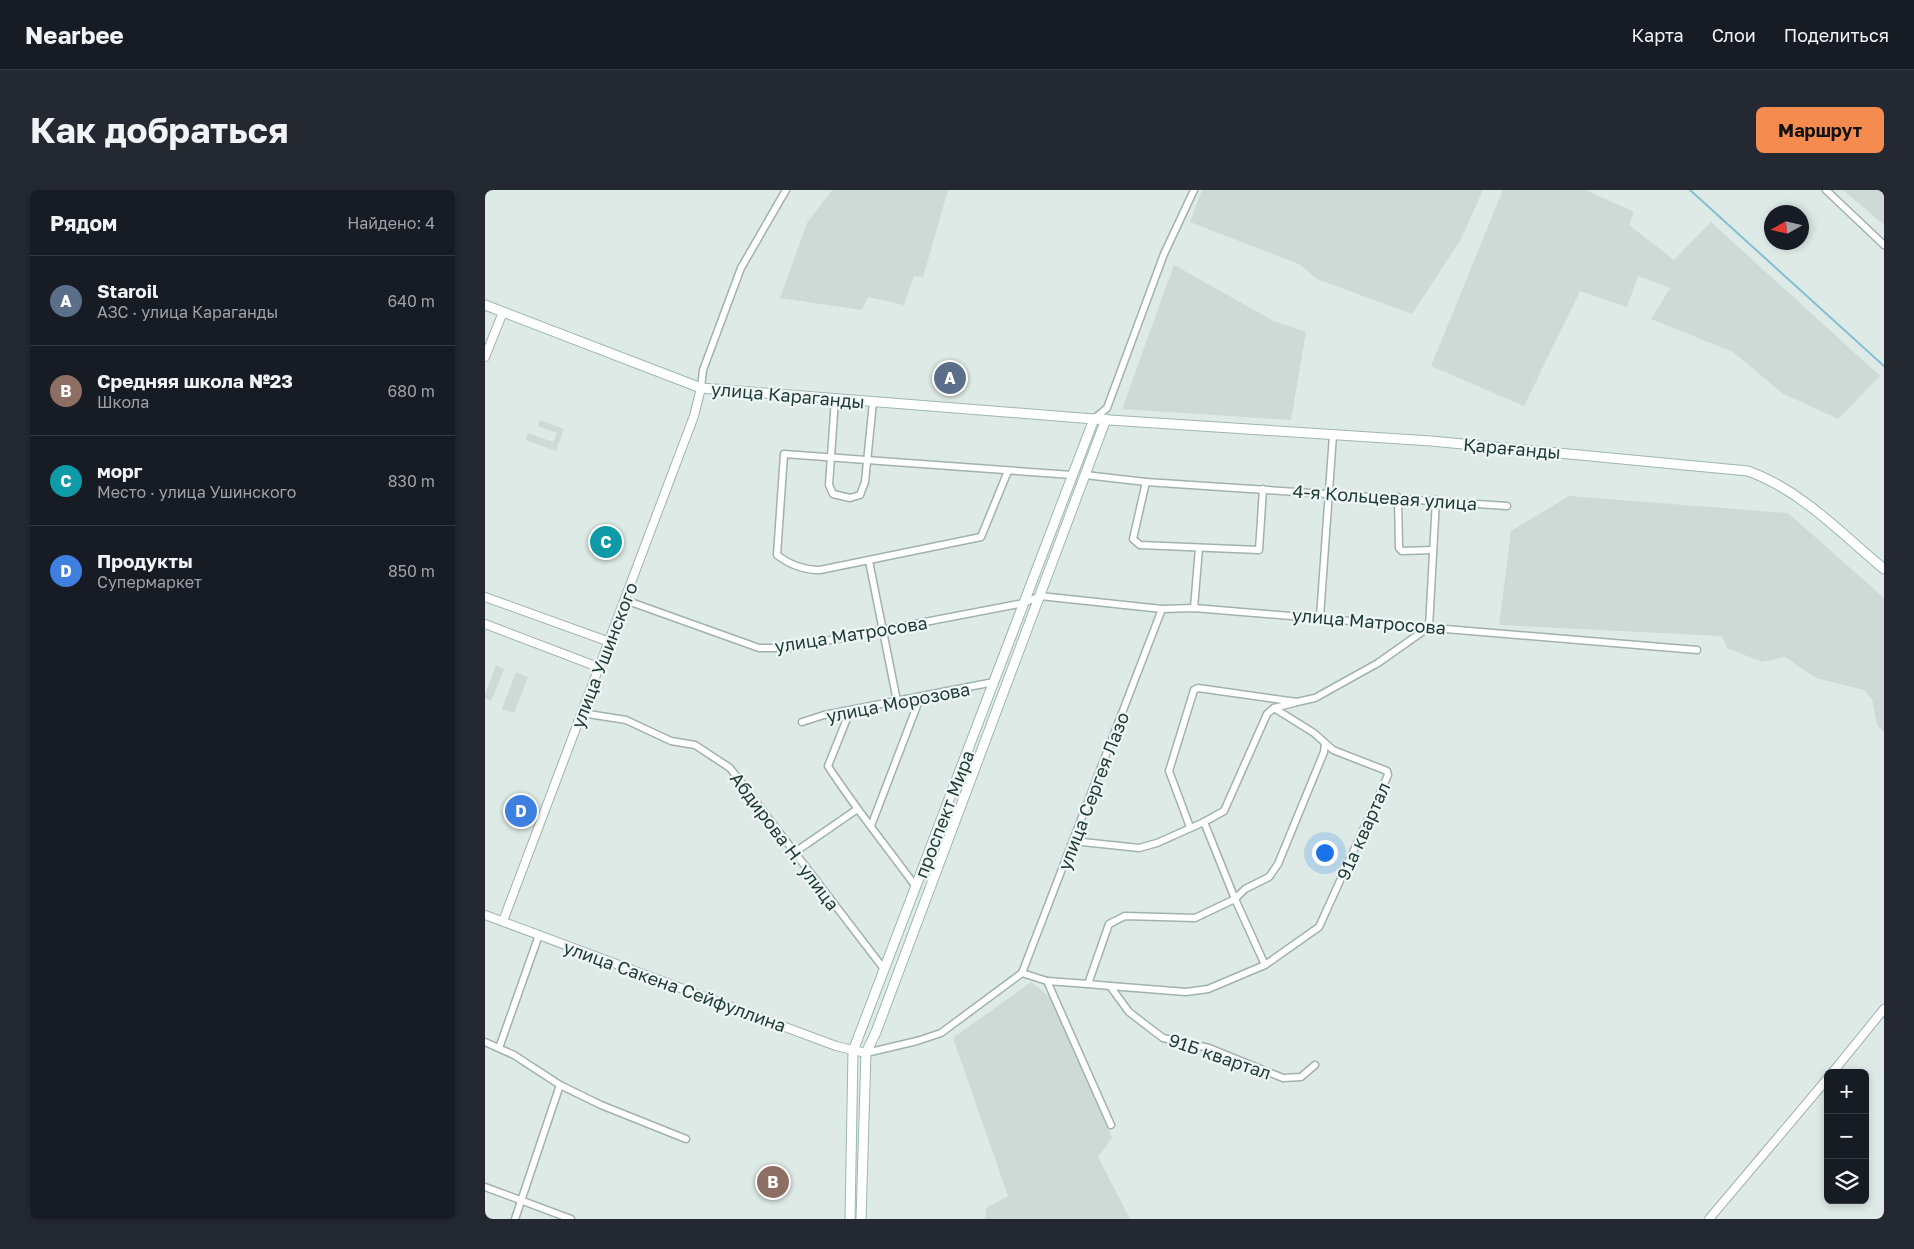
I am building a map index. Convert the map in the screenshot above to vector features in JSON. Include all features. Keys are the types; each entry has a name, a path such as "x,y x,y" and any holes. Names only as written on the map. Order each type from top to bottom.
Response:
{"main road":[{"name":"улица Караганды","path":"485,305 701,388 1106,419"},
{"name":"проспект Мира","path":"850,1219 853,1051 1094,418"},
{"name":"проспект Мира","path":"861,1219 866,1053 876,1032 1106,419"},
{"name":"Қарағанды","path":"1106,419 1578,454 1749,471 1764,476 1792,492 1884,569"}],"street":[{"path":"701,388 703,370 741,268 786,190"},
{"path":"1106,419 1107,408 1164,254 1194,190"},
{"path":"1826,190 1884,245"},
{"path":"485,358 503,312"},
{"name":"улица Ушинского","path":"503,922 582,713 607,641 625,600 694,416 701,388"},
{"path":"835,399 829,458 829,485 833,494 850,498 860,495 865,482 873,402"},
{"path":"1094,418 1107,408"},
{"path":"1320,617 1327,495 1333,435"},
{"path":"1008,471 981,537 819,570 807,570 785,562 777,554 776,544 784,454 1072,475"},
{"name":"4-я Кольцевая улица","path":"1085,475 1146,482 1327,495 1398,497 1507,506"},
{"path":"1146,482 1133,539 1140,545 1259,550 1263,489"},
{"path":"1398,497 1399,548 1402,551 1433,550"},
{"path":"1073,841 1139,848 1157,843 1224,811 1267,714 1274,708 1315,698 1351,679 1378,663 1429,626 1437,500"},
{"path":"1194,608 1199,548"},
{"path":"869,560 897,701"},
{"name":"улица Матросова","path":"625,600 759,648 789,648 883,631 1023,603 1040,596 1162,609 1194,608 1320,617 1697,650"},
{"path":"485,597 607,641"},
{"name":"улица Сергея Лазо","path":"1022,974 1162,609"},
{"path":"485,624 598,666"},
{"name":"улица Морозова","path":"802,722 994,682"},
{"path":"1190,827 1169,771 1194,690 1198,688 1297,702"},
{"path":"871,826 920,698"},
{"path":"1088,984 1109,924 1125,916 1195,918 1235,898 1245,888 1274,872 1325,752 1325,743 1305,726 1274,708"},
{"path":"850,711 828,766 856,810 871,826 916,887"},
{"name":"Абдирова Н. улица","path":"582,713 627,720 671,741 695,745 706,751 739,778 884,969"},
{"name":"91а квартал","path":"1265,965 1319,926 1388,774 1387,770 1344,755 1325,743"},
{"path":"795,852 856,810"},
{"path":"866,1053 917,1041 941,1033 1022,974 1047,981 1186,992 1208,989 1265,965 1204,822"},
{"name":"улица Сакена Сейфуллина","path":"485,915 853,1051 866,1053"},
{"path":"499,1048 539,935"},
{"path":"1047,981 1111,1125"},
{"name":"91Б квартал","path":"1110,986 1129,1012 1163,1038 1209,1048 1283,1078 1301,1077 1315,1065"},
{"path":"1835,1069 1884,1009"},
{"path":"485,1042 534,1067 560,1085 601,1106 686,1139"},
{"path":"1709,1219 1824,1083"},
{"path":"515,1219 560,1085"},
{"path":"485,1187 571,1219"}],"shaded area":[{"path":"832,190 948,190 923,277 914,276 904,305 868,297 862,310 780,298 807,223"},
{"path":"1202,190 1483,190 1461,239 1412,314 1317,279 1301,265 1190,222"},
{"path":"1503,190 1586,190 1634,212 1629,225 1674,260 1711,222 1880,376 1838,419 1782,393 1733,352 1651,319 1670,288 1638,276 1627,307 1580,291 1524,406 1431,366"},
{"path":"1843,190 1884,190 1884,225"},
{"path":"1174,265 1274,321 1306,332 1291,420 1122,409"},
{"path":"540,420 564,429 556,451 525,440 528,433 553,442 557,433 538,426"},
{"path":"1569,496 1788,513 1884,598 1884,732 1877,725 1872,699 1864,690 1816,678 1785,657 1762,662 1727,648 1722,636 1499,625 1511,531"},
{"path":"496,665 504,669 491,701 485,698 485,694"},
{"path":"516,672 528,677 514,713 502,709"},
{"path":"1031,982 1050,997 1112,1138 1098,1157 1130,1219 985,1219 986,1208 1008,1196 953,1038"}],"waterway":[{"path":"1690,190 1884,366"}],"place":[{"name":"Staroil","path":"950,378"},
{"name":"морг","path":"606,542"},
{"name":"Продукты","path":"521,811"},
{"name":"Средняя школа №23","path":"773,1182"}]}
